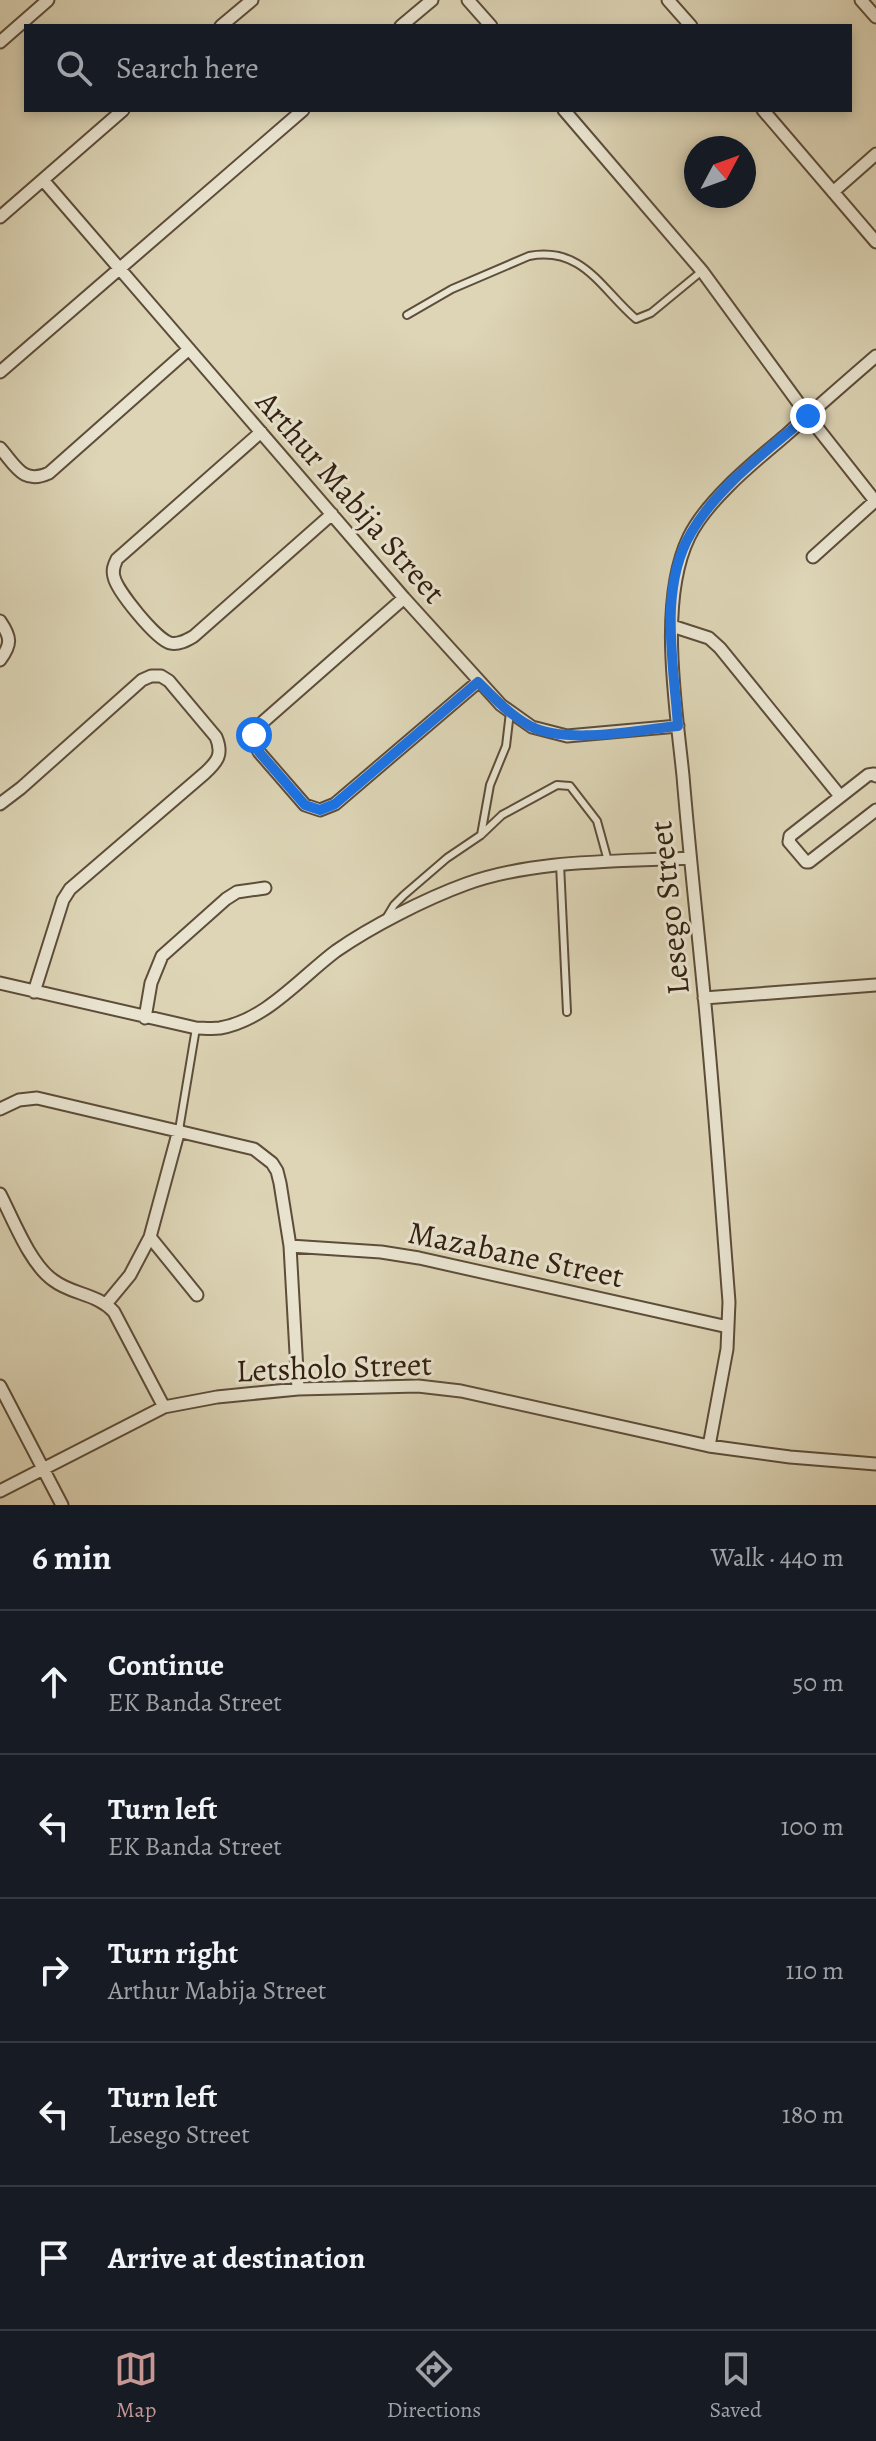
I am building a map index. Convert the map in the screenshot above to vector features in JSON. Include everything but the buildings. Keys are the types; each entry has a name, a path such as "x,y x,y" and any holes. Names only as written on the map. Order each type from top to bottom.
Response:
{"street":[{"path":"0,42 48,0"},
{"path":"223,24 252,0"},
{"path":"403,24 432,0"},
{"path":"468,0 489,24"},
{"path":"668,0 689,24"},
{"path":"861,0 876,17"},
{"path":"0,217 121,112"},
{"path":"0,372 301,112"},
{"path":"566,112 702,271 808,416 876,502 813,557"},
{"path":"765,112 876,242"},
{"path":"833,192 876,154"},
{"name":"Arthur Mabija Street","path":"43,180 404,598 478,682 510,712 532,727 567,736 678,726"},
{"path":"0,448 30,478 49,473 189,349"},
{"name":"Lesego Street","path":"709,1446 727,1349 729,1302 678,726 672,626 675,579 691,533 731,485 876,356"},
{"path":"261,432 117,559 113,566 118,587 161,638 178,643 194,636 332,514"},
{"path":"404,598 256,728 254,742 259,752 296,795 312,809 320,810 335,804 478,682"},
{"path":"0,621 9,634 10,643 0,660"},
{"path":"672,626 703,636 720,648 840,796"},
{"path":"0,804 127,693 151,676 161,676 169,681 216,737 220,747 220,756 214,765 70,889 63,900 34,992"},
{"path":"876,776 868,775 840,796 789,838 789,842 806,862 812,861 876,810"},
{"path":"0,983 145,1018 196,1028 219,1028 243,1021 288,992 338,950 383,923 464,885 507,872 560,864 690,858"},
{"path":"145,1018 151,983 162,956 226,899 237,892 265,888"},
{"path":"704,998 876,985"},
{"path":"0,1109 19,1100 37,1098 254,1149 272,1163 280,1183 290,1246 298,1389"},
{"path":"106,1304 130,1275 150,1237 179,1130"},
{"path":"0,1194 42,1270 63,1286 106,1304 123,1327 164,1407"},
{"path":"150,1237 197,1295"},
{"name":"Mazabane Street","path":"290,1246 381,1252 419,1258 728,1327"},
{"path":"0,1386 62,1505"},
{"name":"Letsholo Street","path":"0,1491 164,1407 217,1397 298,1389 418,1386 461,1391 709,1446 876,1464"}],"lane":[{"path":"407,315 452,289 529,256 542,254 565,258 588,270 636,319 651,313 702,271"},
{"path":"481,835 490,785 506,746 510,712"},
{"path":"383,923 394,905 447,858 481,835 502,815 557,785 570,786 593,815 609,863"},
{"path":"560,864 567,1012"},
{"path":"179,1130 196,1028"}],"route":[{"path":"254,735 259,752 305,805 320,810 335,804 478,682 516,717 550,733 586,735 678,726 672,613 675,579 682,554 691,533 731,485 808,416"}]}
